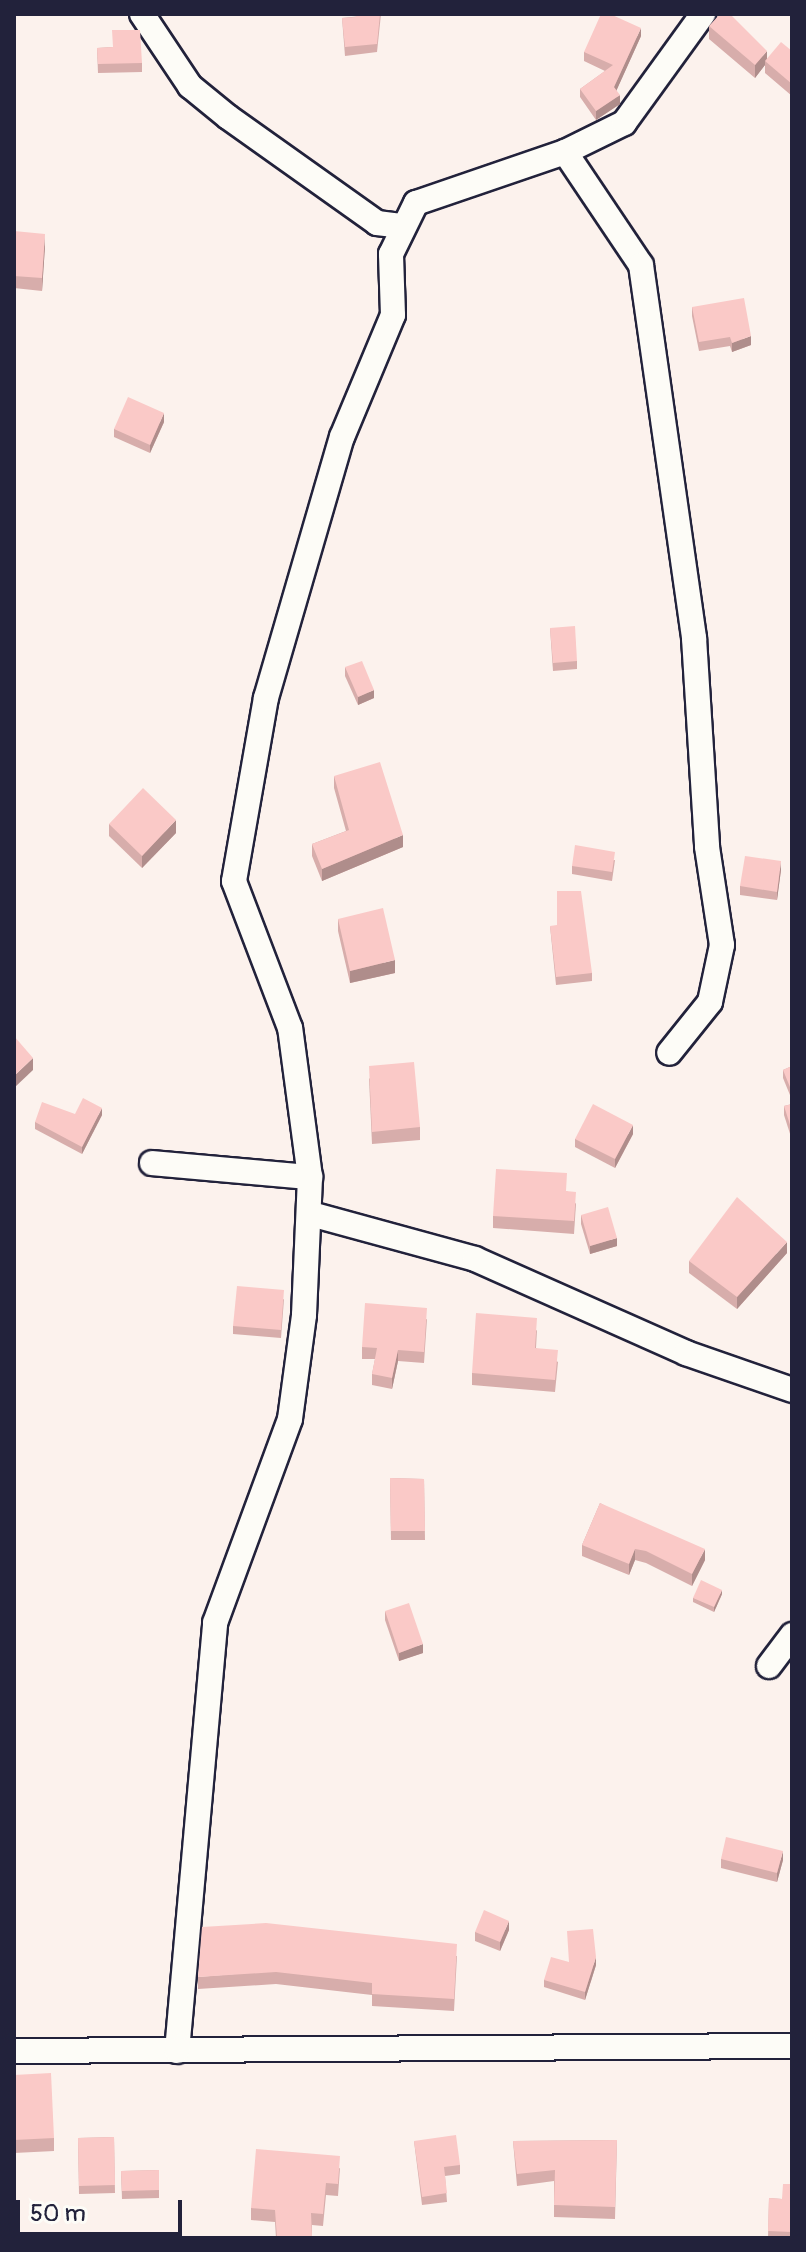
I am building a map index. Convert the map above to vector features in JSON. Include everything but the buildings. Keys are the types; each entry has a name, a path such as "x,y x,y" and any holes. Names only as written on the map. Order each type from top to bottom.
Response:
{"street":[{"path":"142,14 190,86 228,117 377,223 403,226"},
{"path":"177,2051 215,1623 290,1419 311,1214 310,1177 290,1028 243,909 234,857 266,698 313,530 358,391 393,315 391,254 416,203 436,191 565,152 624,123 703,14"},
{"path":"565,152 641,265 695,652 707,847 722,945 710,1002 669,1053"},
{"path":"152,1163 310,1177"},
{"path":"311,1214 475,1259 686,1353 792,1390"},
{"path":"769,1666 792,1635"},
{"path":"14,2051 792,2046"}]}
